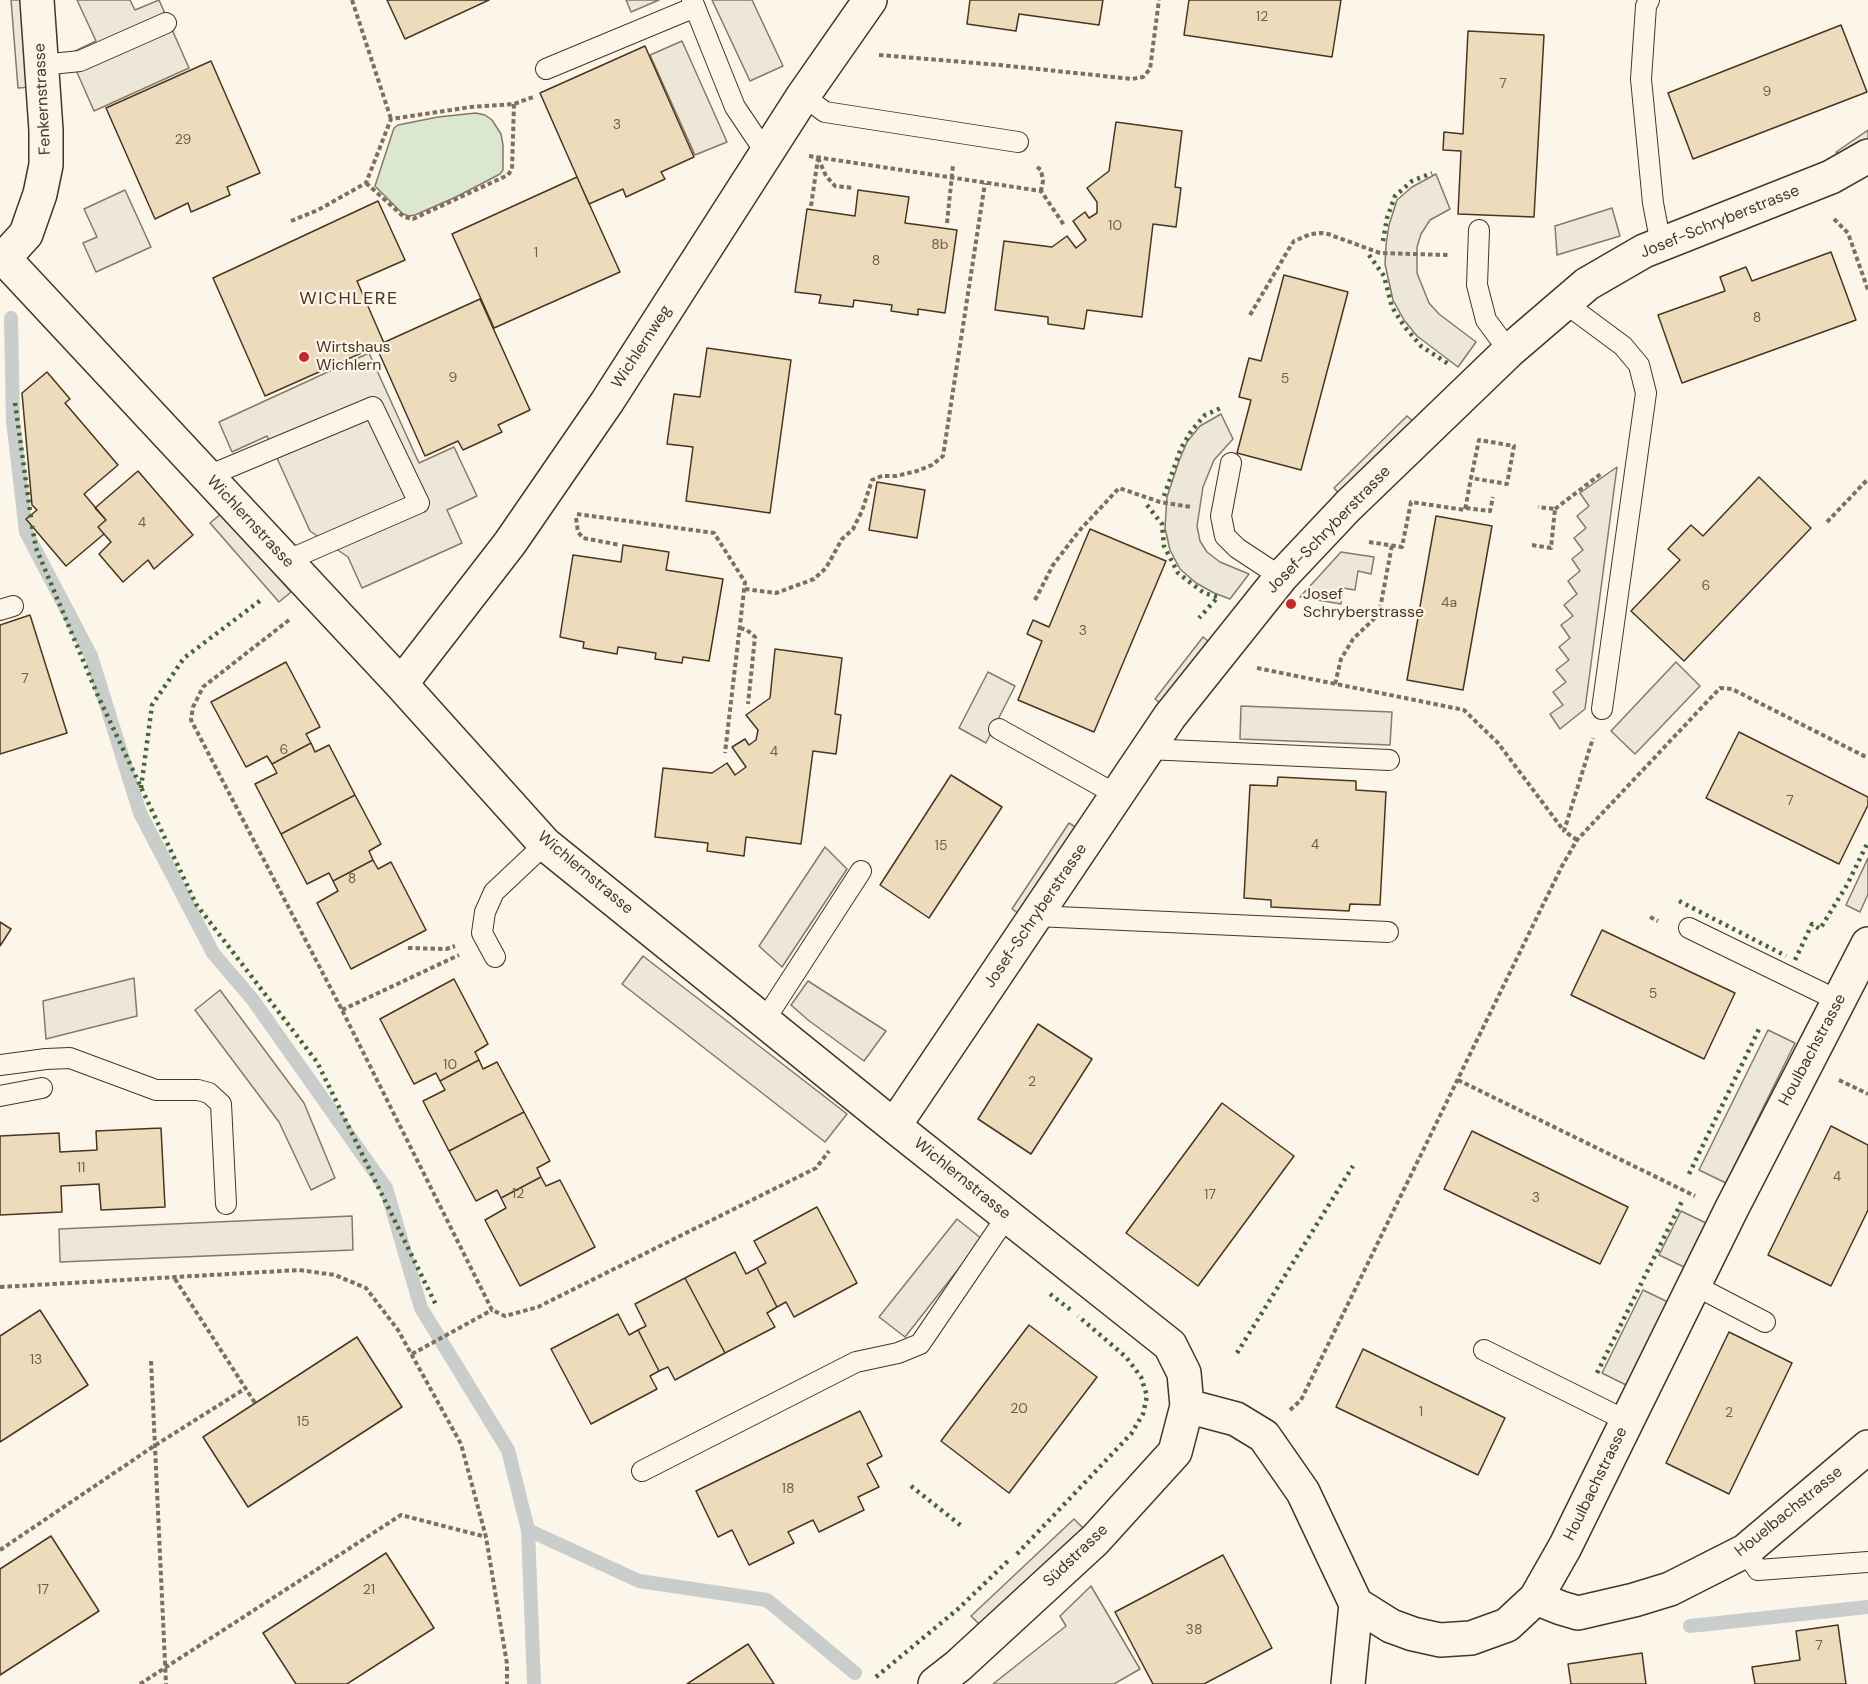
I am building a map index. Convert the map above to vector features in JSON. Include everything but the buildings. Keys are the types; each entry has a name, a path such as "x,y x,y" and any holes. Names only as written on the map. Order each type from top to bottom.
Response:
{"street":[{"name":"Fenkernstrasse","path":"2,256 26,234 40,194 46,165 46,130 37,0"},
{"name":"Wichlernweg","path":"401,684 510,543 581,440 803,96 870,0"},
{"name":"Josef-Schryberstrasse","path":"894,1126 1170,716 1281,577 1348,506 1509,351 1587,284 1644,251 1832,177 1868,156"},
{"name":"Wichlernstrasse","path":"2,256 401,684 546,844 894,1126 1170,1345 1184,1373 1187,1406"},
{"name":"Houlbachstrasse","path":"1356,1604 1391,1626 1440,1640 1471,1638 1507,1624 1536,1598 1565,1547 1732,1208 1868,944"},
{"path":"1187,1406 1236,1419 1263,1436 1303,1492 1356,1604 1348,1684"},
{"name":"Südstrasse","path":"935,1684 958,1666 1095,1540 1175,1452 1187,1406"},
{"name":"Houelbachstrasse","path":"1536,1598 1578,1613 1670,1589 1745,1551 1868,1447"}],"lane":[{"path":"1649,0 1646,6 1641,78 1653,203 1661,245"},
{"path":"546,69 694,3 735,107 766,153"},
{"path":"42,65 80,61 166,22"},
{"path":"803,96 825,112 1018,142"},
{"path":"1479,230 1477,285 1486,320 1509,351"},
{"path":"1564,303 1623,346 1639,365 1647,393 1602,709"},
{"path":"208,476 373,406 418,503 286,561"},
{"path":"1231,463 1221,516 1225,536 1237,548 1281,577"},
{"path":"999,729 1117,795"},
{"path":"1147,749 1389,760"},
{"path":"495,957 482,933 485,912 495,891 546,844"},
{"path":"764,1021 861,871"},
{"path":"1036,916 1388,932"},
{"path":"1689,928 1839,1001"},
{"path":"0,1065 70,1058 156,1090 198,1090 210,1093 221,1104 226,1204"},
{"path":"0,1096 42,1088"},
{"path":"642,1471 855,1362 898,1353 920,1344 1007,1216"},
{"path":"1694,1285 1765,1322"},
{"path":"1484,1350 1627,1421"},
{"path":"1745,1551 1758,1570 1868,1562"}],"path":[{"path":"291,221 318,210 366,183 391,119 352,0"},
{"path":"874,57 881,54 1131,79 1143,77 1150,69 1159,0"},
{"path":"391,119 471,107 514,104 533,97 546,69"},
{"path":"366,183 404,217 413,219 508,175 512,169 514,104"},
{"path":"946,224 957,132"},
{"path":"808,155 1041,191 1064,225"},
{"path":"818,157 826,176 835,186 854,188"},
{"path":"811,206 818,157"},
{"path":"745,589 776,593 814,579 826,568 842,539 853,529 862,511 872,480 882,476 896,476 917,471 932,465 943,456 985,183"},
{"path":"1831,216 1848,232 1868,290"},
{"path":"1250,315 1290,246 1311,234 1328,234 1380,253 1478,256"},
{"path":"1466,508 1471,478 1479,440 1514,446 1507,484 1471,478"},
{"path":"1538,507 1555,509 1615,463 1636,466"},
{"path":"1827,522 1868,479"},
{"path":"1035,600 1053,565 1079,531 1119,488 1160,502 1222,511"},
{"path":"1371,543 1402,547 1411,502 1490,511 1493,497"},
{"path":"1532,545 1551,548 1555,509"},
{"path":"569,513 714,533 745,582 725,753"},
{"path":"576,514 578,532 583,538 620,545"},
{"path":"1335,684 1341,658 1353,639 1379,614 1392,545"},
{"path":"293,617 203,687 193,707 191,720 342,1010 492,1310 505,1316 538,1307 816,1168 829,1151"},
{"path":"740,628 747,630 755,638 748,704"},
{"path":"1224,650 1241,665 1464,710 1498,743 1564,831 1577,840"},
{"path":"1288,1413 1301,1400 1577,840 1720,688 1732,689 1868,758"},
{"path":"1564,831 1602,709"},
{"path":"408,948 446,949 460,944"},
{"path":"342,1010 464,953"},
{"path":"1458,1080 1695,1196"},
{"path":"1849,1084 1868,1094"},
{"path":"0,1287 299,1270 335,1275 366,1288 413,1353 461,1444 486,1537 507,1664 507,1684"},
{"path":"174,1278 255,1403"},
{"path":"413,1353 492,1310"},
{"path":"151,1361 166,1684"},
{"path":"0,1550 154,1446 246,1388"},
{"path":"140,1684 401,1515 486,1537"}],"green space":[{"path":"476,113 492,120 501,134 503,170 500,174 456,197 409,216 403,214 375,186 394,128 398,125 438,117"}],"shaded area":[{"path":"11,0 25,0 32,87 18,88"},
{"path":"77,0 130,0 135,10 159,0 189,68 94,111 69,54 96,41"},
{"path":"626,0 659,0 631,12"},
{"path":"712,0 752,0 783,66 750,81"},
{"path":"682,41 727,142 695,155 650,55"},
{"path":"1868,130 1868,147 1844,164 1836,152"},
{"path":"1436,174 1450,209 1430,220 1421,234 1417,247 1417,273 1429,303 1439,314 1476,342 1458,367 1417,336 1404,320 1393,300 1385,264 1389,225 1397,200 1412,187"},
{"path":"125,190 151,247 96,272 83,243 97,237 84,209"},
{"path":"1612,208 1620,236 1557,255 1555,226"},
{"path":"369,353 419,463 454,447 477,496 447,510 462,543 362,588 348,557 310,531 267,436 232,452 219,422"},
{"path":"1221,414 1233,439 1214,460 1203,487 1197,526 1200,541 1207,552 1220,562 1249,574 1230,599 1196,583 1180,569 1170,550 1165,528 1167,497 1187,442 1200,426"},
{"path":"1407,416 1417,425 1343,498 1334,488"},
{"path":"1617,467 1585,709 1560,729 1550,714 1563,705 1553,692 1566,682 1556,670 1569,660 1559,647 1570,638 1561,625 1573,616 1564,605 1577,594 1568,581 1580,571 1572,559 1583,550 1574,538 1586,528 1577,516 1589,506 1580,493"},
{"path":"222,513 291,592 279,602 210,523"},
{"path":"1341,552 1374,557 1371,574 1358,571 1355,590 1343,588 1341,604 1300,597"},
{"path":"1203,637 1213,645 1165,707 1155,699"},
{"path":"1676,662 1700,686 1635,754 1611,731"},
{"path":"988,672 1015,686 986,743 959,728"},
{"path":"1241,706 1392,712 1390,745 1240,739"},
{"path":"1069,823 1080,830 1024,917 1012,909"},
{"path":"825,847 847,869 782,967 759,946"},
{"path":"1868,858 1868,894 1860,912 1846,905"},
{"path":"643,956 847,1114 825,1142 622,984"},
{"path":"134,978 137,1016 46,1039 43,1001"},
{"path":"808,981 886,1031 864,1061 791,1005"},
{"path":"220,990 304,1103 335,1178 311,1190 279,1122 195,1010"},
{"path":"1768,1030 1795,1043 1726,1183 1699,1170"},
{"path":"1681,1211 1706,1223 1684,1267 1659,1255"},
{"path":"352,1216 353,1250 60,1262 59,1229"},
{"path":"957,1219 982,1239 905,1337 879,1317"},
{"path":"1643,1290 1668,1302 1626,1385 1602,1373"},
{"path":"1074,1519 1083,1528 980,1625 971,1616"},
{"path":"1091,1586 1140,1669 1114,1684 993,1684 1066,1626 1060,1616"}],"waterway":[{"path":"11,318 13,421 26,532 91,656 140,813 213,953 253,1000 386,1188 421,1308 508,1450 528,1530 534,1684"},
{"path":"528,1530 639,1581 767,1600 855,1673"},
{"path":"1690,1626 1868,1607"}],"hedge":[{"path":"1383,241 1387,218 1395,196 1412,181 1432,173"},
{"path":"1369,255 1384,276 1392,307 1404,326 1421,346 1450,365"},
{"path":"15,403 31,518"},
{"path":"1164,496 1181,448 1192,430 1205,415 1221,408"},
{"path":"1147,505 1162,524 1164,546 1178,573 1204,593 1218,597 1199,618"},
{"path":"32,526 36,548 98,696 196,904 317,1062 436,1305"},
{"path":"141,788 152,705 184,658 261,600"},
{"path":"1795,960 1812,924 1820,929 1847,885 1868,842"},
{"path":"1679,901 1786,956"},
{"path":"1689,1174 1760,1027"},
{"path":"1237,1353 1353,1166"},
{"path":"1597,1373 1683,1199"},
{"path":"1050,1294 1072,1311"},
{"path":"1017,1554 1131,1434 1143,1414 1147,1396 1141,1377 1126,1357 1078,1316"},
{"path":"911,1486 964,1528"},
{"path":"876,1677 958,1609 1010,1559"}],"place":[{"name":"Wirtshaus Wichlern","path":"304,357"},
{"name":"Josef Schryberstrasse","path":"1291,604"}],"district":[{"name":"WICHLERE","path":"349,299"}]}
